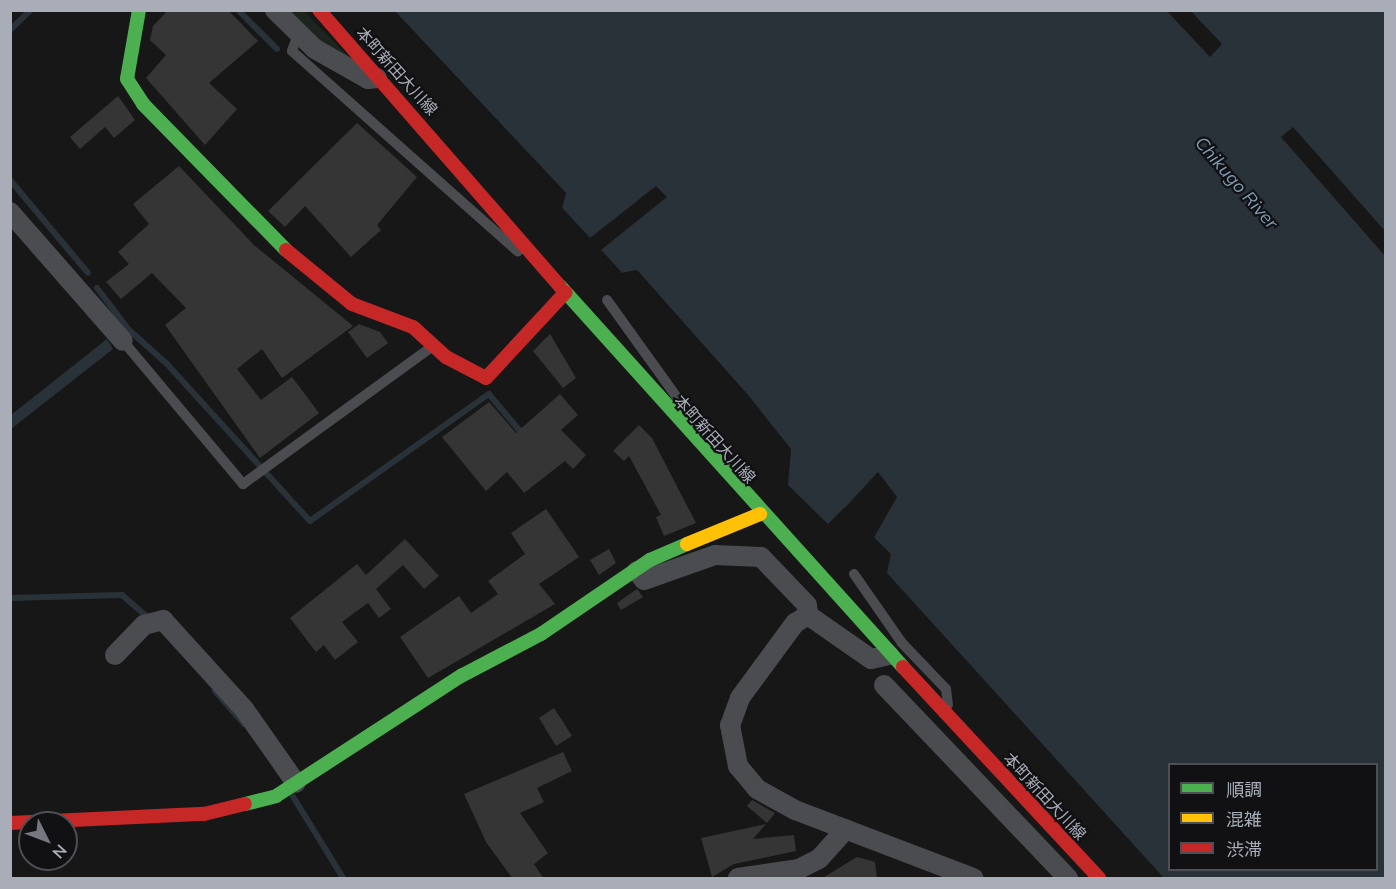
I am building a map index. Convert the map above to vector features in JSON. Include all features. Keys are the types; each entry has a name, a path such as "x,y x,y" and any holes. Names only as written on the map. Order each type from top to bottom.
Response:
{"street":[{"path":"139,10 127,79 142,104 240,208 316,276 352,304 413,327 434,345 486,378 566,292"},
{"path":"275,10 298,35 368,79 382,78"},
{"name":"本町新田大川線","path":"319,10 382,78 760,514 1099,879"},
{"path":"10,212 123,341"},
{"path":"10,823 204,814 290,787 637,571 760,514"},
{"path":"637,571 644,580 715,555 761,557 807,605 808,615 871,659 889,654"},
{"path":"808,615 772,651 740,698 729,743 738,766 757,789 846,829 973,879"},
{"path":"115,655 153,622 244,708 290,787"},
{"path":"884,685 1068,879"},
{"path":"738,879 799,869 819,859 846,829"}],"lane":[{"path":"298,35 292,51 351,106 379,125 499,241 524,256 532,252"},
{"path":"607,300 681,402 686,430"},
{"path":"123,341 243,484 434,345"},
{"path":"855,574 903,643 946,689 950,717"}],"shaded area":[{"path":"285,11 304,11 361,69 306,33"}],"water":[{"name":"Chikugo River","path":"395,11 1385,11 1385,878 1164,878 887,573 891,554 844,508 828,524 788,485 791,449 749,396 637,270 622,273 562,208 566,193"},
{"path":"107,339 113,349 11,429 11,415"}],"pier":[{"path":"392,10 566,193 562,208 590,238 656,186 667,197 601,250 622,273 637,270 791,449 786,487 788,450 747,398 636,273 620,275 560,210 563,194"},
{"path":"1167,11 1191,11 1222,44 1210,57"},
{"path":"1293,127 1385,231 1385,256 1281,137"},
{"path":"878,472 897,497 872,541 844,512 827,527"}],"building":[{"path":"168,10 228,10 258,41 209,83 237,109 205,145 146,78 166,55 150,40 153,26"},
{"path":"118,96 135,120 114,138 105,127 80,149 70,137"},
{"path":"357,123 417,177 377,225 381,230 351,257 305,206 285,227 268,211"},
{"path":"179,166 254,245 353,326 282,378 262,349 237,369 261,400 292,377 319,413 260,458 165,325 186,308 152,273 121,299 106,282 129,264 118,252 149,224 133,204"},
{"path":"359,324 380,332 388,343 367,358 348,332"},
{"path":"550,334 576,378 563,388 533,351"},
{"path":"560,394 578,415 561,430 586,455 573,469 565,461 524,493 507,472 486,491 442,437 489,402 516,433"},
{"path":"639,425 652,438 696,523 664,536 656,517 661,515 629,456 624,461 613,451"},
{"path":"546,509 579,557 539,584 555,604 428,678 400,637 459,596 471,613 498,594 488,581 525,554 511,533"},
{"path":"405,539 439,576 424,589 403,565 376,589 391,609 379,618 368,603 342,622 358,642 335,660 324,645 316,652 290,618 357,564 366,575"},
{"path":"609,549 616,563 599,575 590,560"},
{"path":"637,589 643,597 621,610 617,603"},
{"path":"554,708 572,736 556,746 539,718"},
{"path":"563,752 572,771 537,788 544,802 520,813 548,853 534,864 544,879 513,879 486,842 464,794"},
{"path":"752,800 775,813 767,823 747,806"},
{"path":"766,824 753,839 794,835 796,851 734,864 712,877 701,838"},
{"path":"857,857 875,862 877,879 821,879"}],"waterway":[{"path":"10,30 31,10"},
{"path":"238,10 277,49"},
{"path":"10,180 88,273"},
{"path":"97,288 128,329"},
{"path":"122,334 128,329 167,364 310,521 489,394 524,436"},
{"path":"10,598 122,595 150,619"},
{"path":"215,691 244,724"},
{"path":"292,795 343,878"}],"traffic: fast":[{"path":"139,10 127,79 143,104 286,250"},
{"path":"560,286 903,667"},
{"path":"245,804 276,796 461,676 541,634 650,560 687,544"}],"traffic: slow":[{"path":"687,544 760,514"}],"traffic: jam":[{"path":"319,10 560,286"},
{"path":"286,250 352,304 413,327 446,357 486,378 566,292"},
{"path":"903,667 1099,878"},
{"path":"10,823 204,814 245,804"}]}
